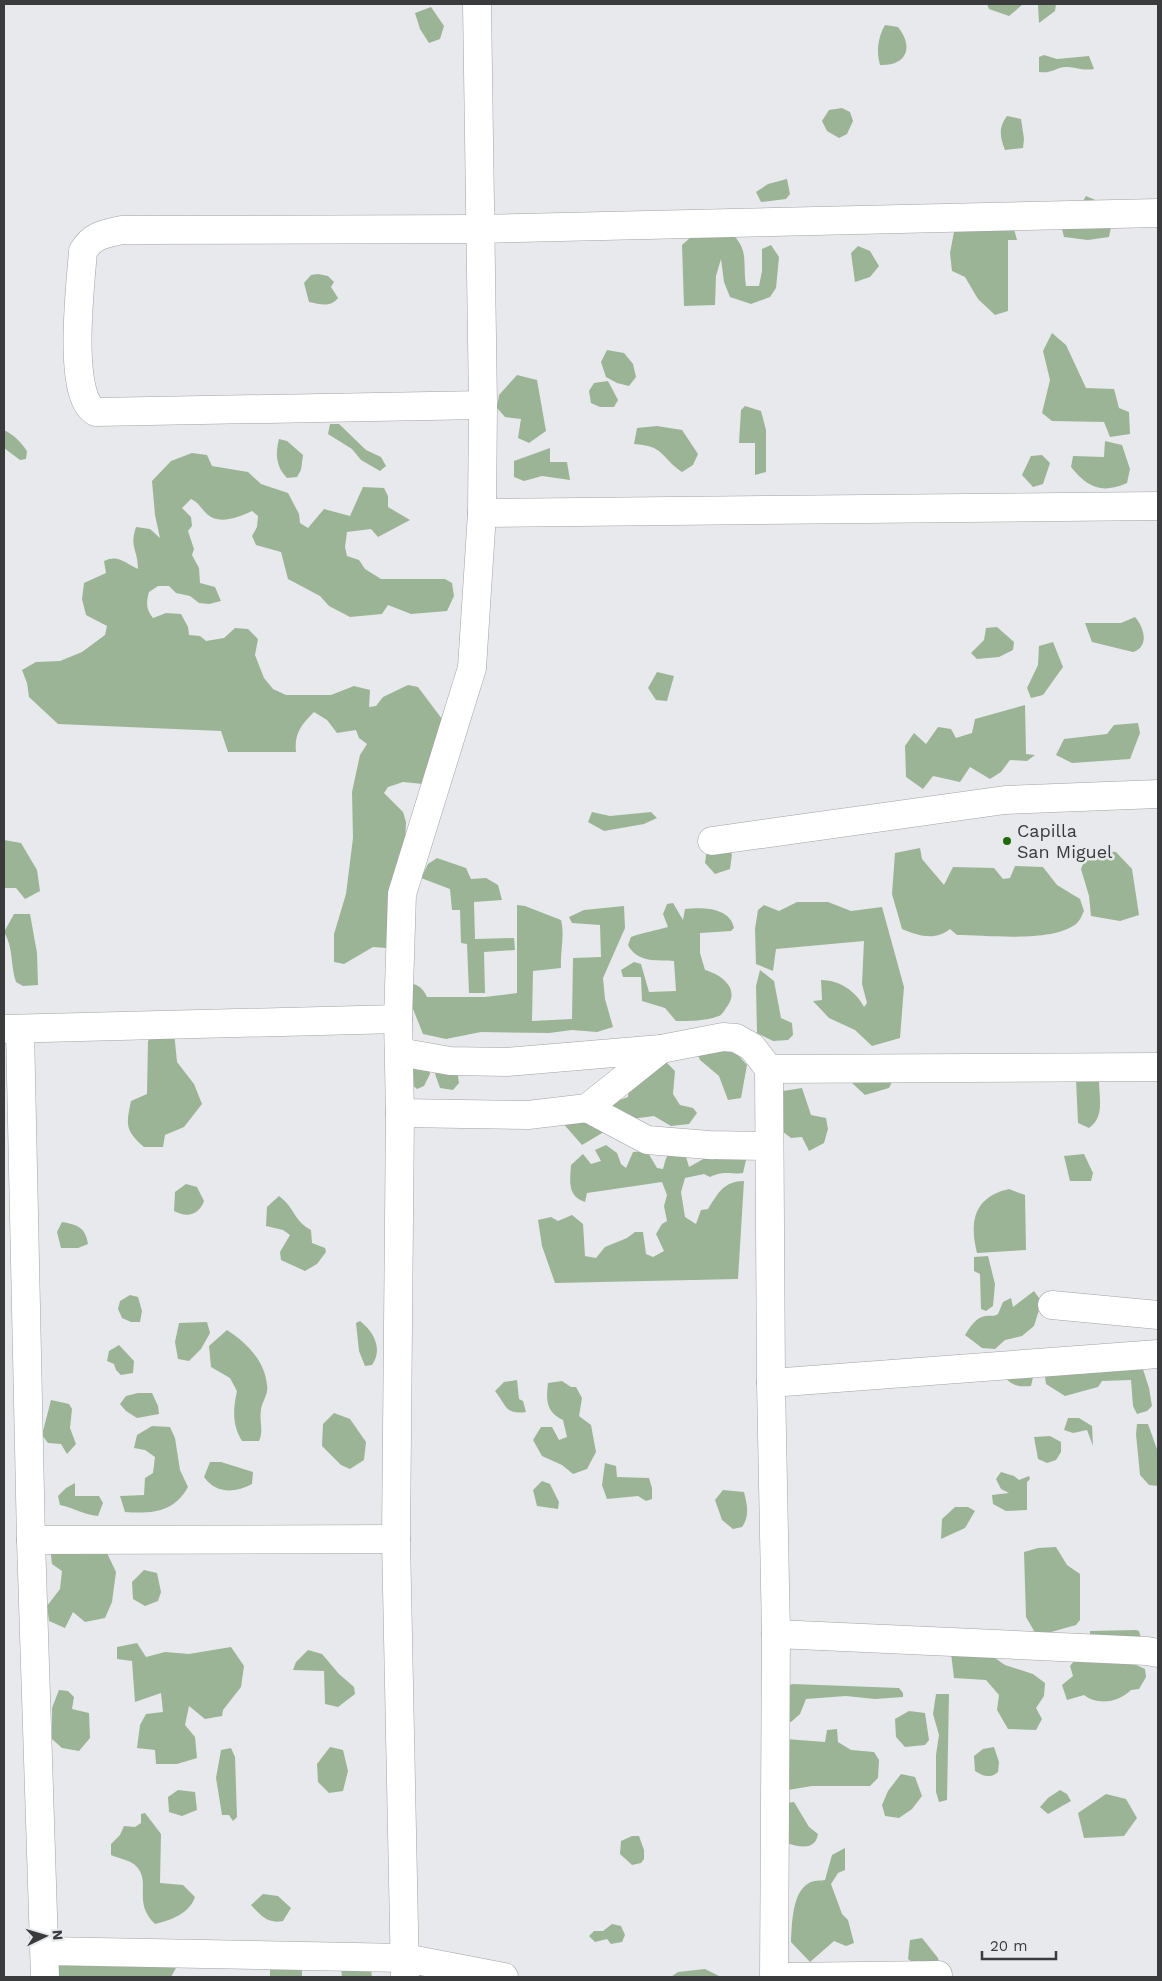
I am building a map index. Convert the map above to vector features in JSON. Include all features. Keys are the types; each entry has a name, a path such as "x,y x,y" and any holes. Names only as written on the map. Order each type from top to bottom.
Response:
{"street":[{"path":"405,1968 396,1539 400,1113 398,1019 402,894 472,668 482,513 483,405 477,4"},
{"path":"483,405 96,412 90,409 86,400 78,368 83,251 89,241 98,235 122,230 480,229 1158,213"},
{"path":"482,513 1158,506"},
{"path":"712,841 1005,800 1158,794"},
{"path":"398,1019 12,1029 45,1964 405,1968 504,1977"},
{"path":"399,1052 474,1063 661,1049 723,1037 736,1038 752,1047 770,1069 768,1146 776,1634 774,1977"},
{"path":"400,1113 528,1115 587,1108 661,1049"},
{"path":"770,1069 1158,1067"},
{"path":"587,1108 647,1140 709,1145 768,1146"},
{"path":"1052,1304 1158,1315"},
{"path":"771,1384 1158,1354"},
{"path":"31,1540 396,1539"},
{"path":"776,1634 1158,1653"},
{"path":"784,1977 938,1975"}],"green space":[{"path":"987,4 1056,4 1055,11 1039,23 1038,5 1022,5 1009,16 989,9"},
{"path":"431,7 444,26 440,39 429,43 420,29 415,13"},
{"path":"885,25 898,27 903,34 906,48 902,59 880,65 878,44"},
{"path":"1044,55 1057,59 1089,56 1094,69 1086,70 1066,67 1039,72 1039,57"},
{"path":"842,108 850,112 853,121 847,134 839,138 827,131 822,121 829,110"},
{"path":"1007,116 1021,119 1024,139 1023,148 1005,150 1001,133 1002,125"},
{"path":"787,179 790,194 786,199 761,202 756,192 768,184"},
{"path":"1086,196 1100,202 1112,222 1109,237 1088,240 1064,237 1061,225 1079,208"},
{"path":"1008,207 1017,240 1008,240 1008,311 995,315 978,299 965,277 952,271 950,253 958,211"},
{"path":"725,228 739,242 742,248 746,286 759,286 762,271 762,249 771,245 779,257 776,288 770,297 751,304 730,297 724,282 721,259 716,276 715,305 684,306 682,245 691,237"},
{"path":"858,246 870,251 879,266 870,277 855,282 851,253"},
{"path":"311,275 328,276 334,282 331,287 338,298 332,303 309,302 304,283"},
{"path":"1052,333 1066,345 1086,388 1114,389 1119,408 1129,412 1130,434 1110,437 1104,422 1052,421 1042,413 1050,380 1043,351"},
{"path":"607,350 624,353 633,364 636,377 629,386 617,383 606,377 601,362"},
{"path":"517,375 537,380 546,431 529,443 518,438 521,419 505,417 497,408 499,395"},
{"path":"608,381 618,400 614,407 600,407 591,403 589,391 594,383"},
{"path":"745,406 761,411 766,430 766,472 755,475 755,443 739,443 741,410"},
{"path":"330,424 339,424 366,450 381,457 386,466 380,471 361,460 352,449 328,434"},
{"path":"657,426 682,430 698,454 693,465 682,472 657,450 644,445 634,444 637,428"},
{"path":"4,430 14,436 24,447 27,451 26,459 20,460 4,448"},
{"path":"279,439 287,441 303,455 301,470 297,477 287,478 283,474 277,455"},
{"path":"1105,441 1122,445 1130,469 1127,483 1110,488 1096,487 1083,480 1071,467 1073,456 1104,457"},
{"path":"550,448 550,462 567,462 570,480 542,476 524,481 514,477 514,461"},
{"path":"192,453 207,455 212,466 248,472 261,484 288,493 299,514 300,523 308,528 324,509 350,516 363,487 384,488 388,496 388,507 410,520 378,537 371,529 347,532 345,547 347,556 359,560 365,569 381,579 445,579 452,583 454,596 447,611 411,614 388,605 382,614 350,617 329,606 320,596 288,579 281,552 256,545 252,536 257,527 258,516 252,511 229,519 216,519 206,513 191,499 182,508 191,517 192,526 188,531 194,549 192,555 199,568 200,583 215,587 221,601 209,604 199,603 190,596 176,593 169,586 158,586 149,592 147,599 147,606 153,618 166,613 181,614 188,627 189,635 200,636 206,641 224,638 235,628 248,629 258,639 255,655 264,678 273,689 286,695 331,695 354,686 370,690 369,707 376,706 383,697 408,685 418,687 442,719 423,784 403,782 388,787 384,793 403,812 406,822 400,949 373,947 344,964 334,962 334,934 346,894 353,838 352,792 360,755 367,744 359,738 356,730 337,733 327,720 314,712 299,730 296,740 296,752 228,752 221,731 58,724 29,697 27,683 22,670 36,662 60,661 82,652 105,635 107,626 86,615 82,599 84,583 106,573 104,561 109,559 121,560 138,569 133,540 136,527 150,529 160,538 155,515 152,481 171,461"},
{"path":"1042,455 1050,463 1043,484 1033,487 1022,475 1031,456"},
{"path":"1135,617 1141,626 1144,636 1142,646 1133,652 1092,642 1085,623 1121,623"},
{"path":"997,627 1014,642 1013,650 999,657 977,659 971,653 984,640 986,628"},
{"path":"1053,642 1063,667 1043,695 1031,698 1027,688 1038,665 1039,646"},
{"path":"657,672 674,676 667,701 656,700 648,688"},
{"path":"1025,705 1026,754 1035,755 1027,761 1010,760 1001,772 990,779 970,767 960,782 933,776 923,789 906,777 905,746 914,733 926,744 938,727 951,729 956,738 972,733 975,719"},
{"path":"1138,723 1140,733 1130,759 1072,763 1056,755 1064,739 1107,734 1114,725"},
{"path":"592,812 610,816 651,812 657,818 644,824 604,831 588,822"},
{"path":"4,840 21,843 37,870 40,891 25,899 16,888 4,888"},
{"path":"720,846 732,854 730,869 715,874 705,863 707,848"},
{"path":"920,848 922,859 944,885 953,867 994,868 1003,879 1010,878 1015,866 1043,867 1057,885 1080,899 1084,911 1077,923 1065,930 1036,936 957,935 950,929 945,933 933,936 908,932 902,929 892,894 895,853"},
{"path":"1089,848 1116,852 1132,869 1139,915 1120,921 1091,916 1089,896 1081,869"},
{"path":"437,858 466,868 471,879 486,878 498,885 502,900 474,902 475,939 514,938 515,950 484,952 485,993 469,993 467,944 461,943 460,910 452,910 450,889 421,878 428,864"},
{"path":"797,902 828,902 851,911 882,907 904,987 900,1038 872,1046 855,1030 829,1018 813,1001 822,1000 821,980 840,984 852,991 864,1007 867,1003 862,984 864,941 776,949 773,971 756,964 755,929 758,910 764,905 779,911"},
{"path":"673,903 683,920 685,909 714,910 727,916 734,928 731,931 700,933 700,953 705,970 724,979 731,989 732,995 723,1013 714,1018 676,1021 665,1008 642,1001 641,977 623,977 621,970 634,962 641,964 649,992 676,991 674,961 642,958 632,951 628,945 631,937 668,927 663,914 667,904"},
{"path":"517,905 525,906 561,920 562,926 561,968 533,971 532,1021 572,1019 573,958 601,957 600,925 572,923 569,917 584,910 624,906 625,928 603,978 605,999 613,1027 597,1032 572,1030 549,1033 481,1032 446,1039 423,1034 407,994 407,983 419,987 427,997 485,997 517,993"},
{"path":"14,914 30,914 37,953 38,985 23,986 16,982 11,951 4,932"},
{"path":"760,970 774,981 781,1018 792,1023 793,1035 788,1040 773,1041 757,1033 756,986"},
{"path":"160,1026 174,1032 177,1062 194,1084 202,1104 184,1127 165,1135 163,1147 144,1147 130,1131 128,1116 131,1101 147,1094 148,1041"},
{"path":"728,1044 747,1065 741,1098 728,1100 719,1076 700,1060 694,1045"},
{"path":"411,1056 429,1065 430,1074 424,1086 417,1089 404,1078"},
{"path":"445,1058 456,1063 459,1083 453,1090 440,1088 435,1074"},
{"path":"662,1058 675,1071 673,1094 680,1105 693,1108 697,1113 689,1124 671,1126 654,1116 624,1120 582,1145 561,1121 628,1097 629,1085"},
{"path":"853,1075 892,1082 889,1088 865,1095 852,1083"},
{"path":"1076,1079 1099,1080 1099,1113 1094,1124 1089,1128 1078,1123"},
{"path":"802,1088 811,1115 826,1118 828,1129 824,1143 809,1151 802,1137 791,1138 778,1128 777,1092"},
{"path":"606,1145 617,1153 621,1164 626,1168 633,1152 647,1151 657,1168 663,1169 667,1156 675,1151 679,1151 686,1157 689,1167 705,1158 713,1160 719,1148 741,1150 746,1160 743,1173 723,1173 710,1177 704,1174 685,1178 681,1192 685,1217 696,1224 701,1210 708,1209 722,1189 731,1183 744,1181 738,1279 555,1283 542,1246 538,1220 551,1217 558,1221 572,1215 583,1224 585,1256 596,1258 605,1247 627,1238 635,1232 643,1232 646,1254 653,1257 664,1251 656,1234 662,1224 667,1221 664,1206 667,1195 662,1182 587,1193 585,1202 572,1192 570,1182 571,1165 583,1154 591,1164 601,1161 595,1150"},
{"path":"1084,1154 1093,1173 1091,1181 1070,1181 1064,1156"},
{"path":"186,1184 197,1187 204,1201 196,1212 188,1215 174,1211 175,1192"},
{"path":"1009,1189 1025,1195 1026,1250 977,1253 974,1221 981,1204 997,1193"},
{"path":"279,1196 300,1222 311,1230 312,1243 325,1248 326,1252 317,1264 305,1271 281,1260 280,1252 290,1235 283,1230 266,1226 267,1207"},
{"path":"62,1222 72,1224 83,1230 88,1244 78,1248 61,1248 57,1232"},
{"path":"988,1256 995,1284 993,1306 986,1311 981,1309 980,1274 974,1271 974,1257"},
{"path":"1034,1291 1039,1298 1039,1310 1034,1326 1022,1336 1005,1340 995,1349 982,1348 965,1335 979,1318 998,1314 1003,1302 1011,1298 1013,1307"},
{"path":"130,1295 138,1297 142,1311 140,1322 131,1322 122,1318 118,1309 120,1301"},
{"path":"360,1321 373,1336 377,1347 377,1353 372,1365 365,1366 359,1351 356,1323"},
{"path":"207,1322 210,1333 201,1349 189,1361 178,1359 175,1342 179,1323"},
{"path":"227,1330 247,1346 263,1368 267,1391 261,1410 259,1441 242,1441 236,1429 234,1417 237,1391 230,1378 211,1367 209,1346"},
{"path":"119,1345 134,1361 133,1373 121,1375 116,1370 114,1364 107,1361 109,1351"},
{"path":"1140,1360 1149,1388 1152,1406 1147,1411 1137,1414 1133,1406 1131,1380 1102,1381 1098,1387 1065,1396 1046,1384 1044,1370"},
{"path":"1034,1373 1031,1386 1016,1385 1004,1376"},
{"path":"517,1380 519,1399 523,1401 526,1412 510,1411 495,1391 504,1382"},
{"path":"562,1381 571,1387 576,1387 582,1398 579,1416 591,1425 596,1452 587,1469 573,1474 562,1465 542,1456 533,1440 541,1427 552,1427 559,1440 567,1437 563,1420 553,1413 547,1400 548,1383"},
{"path":"138,1393 152,1393 158,1406 159,1414 137,1418 126,1411 120,1404 126,1396"},
{"path":"51,1400 69,1404 72,1409 70,1428 76,1444 67,1454 61,1444 48,1443 42,1435"},
{"path":"334,1413 350,1419 366,1442 364,1460 350,1469 341,1465 322,1446 323,1424"},
{"path":"1068,1418 1079,1418 1092,1426 1093,1446 1087,1430 1073,1433 1064,1430"},
{"path":"1137,1424 1148,1424 1158,1452 1158,1486 1149,1485 1140,1475 1136,1434"},
{"path":"152,1426 170,1427 175,1438 180,1470 188,1487 176,1502 162,1510 154,1512 125,1512 120,1496 144,1495 145,1478 153,1473 155,1457 145,1450 134,1448 137,1435"},
{"path":"1050,1436 1061,1442 1061,1452 1056,1460 1047,1463 1038,1459 1034,1437"},
{"path":"210,1462 221,1462 253,1472 252,1484 233,1490 214,1487 204,1477"},
{"path":"605,1463 616,1466 617,1477 649,1478 652,1488 652,1499 646,1501 638,1496 607,1499 602,1485"},
{"path":"1001,1472 1014,1476 1019,1480 1029,1476 1030,1479 1027,1482 1027,1510 1006,1511 993,1504 992,1495 1009,1493 1001,1489 996,1479"},
{"path":"542,1481 550,1484 559,1502 558,1509 537,1506 533,1490"},
{"path":"75,1483 75,1496 99,1496 103,1503 98,1516 60,1505 58,1496"},
{"path":"723,1490 744,1492 747,1514 742,1527 733,1529 722,1520 715,1500"},
{"path":"955,1507 968,1507 975,1511 965,1528 941,1539 942,1519"},
{"path":"50,1547 107,1553 116,1572 112,1602 105,1618 85,1622 73,1612 65,1628 49,1621 47,1606 60,1589 62,1571 52,1564"},
{"path":"1056,1547 1067,1565 1080,1574 1080,1620 1076,1625 1037,1636 1026,1617 1024,1552 1038,1548"},
{"path":"144,1570 157,1573 161,1592 158,1601 145,1606 133,1599 132,1582"},
{"path":"1090,1631 1139,1631 1141,1638 1090,1636"},
{"path":"137,1643 146,1657 165,1652 189,1654 231,1647 244,1666 241,1687 223,1710 222,1716 205,1719 189,1706 185,1725 195,1737 197,1758 177,1764 156,1764 155,1750 137,1748 140,1725 146,1714 163,1712 161,1693 135,1702 132,1661 117,1659 117,1647"},
{"path":"308,1650 322,1654 339,1674 354,1687 355,1694 338,1707 325,1704 324,1671 293,1670 296,1662"},
{"path":"951,1653 992,1656 1005,1665 1033,1674 1045,1683 1044,1696 1036,1708 1042,1719 1036,1730 1008,1729 997,1710 999,1695 986,1680 954,1678"},
{"path":"1078,1656 1119,1657 1145,1669 1146,1677 1139,1689 1131,1690 1115,1700 1096,1701 1084,1695 1067,1700 1062,1685 1073,1676 1070,1666"},
{"path":"793,1684 899,1688 903,1693 903,1697 875,1699 846,1696 806,1699 800,1714 791,1722 776,1720 786,1686"},
{"path":"59,1690 68,1691 74,1697 72,1709 89,1713 90,1738 79,1751 62,1748 52,1739 52,1708"},
{"path":"936,1694 949,1694 947,1800 939,1802 936,1792 936,1755 939,1735 933,1714"},
{"path":"909,1711 925,1713 929,1740 925,1745 905,1747 896,1737 895,1719"},
{"path":"837,1729 838,1742 851,1750 874,1752 879,1760 878,1778 870,1786 812,1786 782,1791 786,1739 825,1742 827,1730"},
{"path":"330,1747 343,1750 348,1771 343,1791 329,1793 318,1782 317,1764"},
{"path":"994,1747 999,1762 998,1772 992,1776 986,1776 975,1771 974,1756 983,1749"},
{"path":"231,1748 235,1757 237,1817 233,1821 229,1815 222,1815 216,1778 221,1750"},
{"path":"901,1774 915,1777 922,1796 912,1809 899,1818 885,1816 882,1805 888,1791"},
{"path":"178,1790 195,1792 197,1810 182,1816 169,1812 168,1797"},
{"path":"1060,1790 1067,1794 1071,1801 1048,1814 1040,1807 1048,1798"},
{"path":"1106,1794 1126,1799 1137,1818 1124,1836 1084,1838 1078,1813"},
{"path":"794,1802 809,1827 818,1834 814,1843 810,1845 801,1846 786,1843 779,1804"},
{"path":"145,1813 161,1834 160,1883 183,1885 195,1897 184,1912 155,1924 148,1916 145,1908 140,1872 131,1863 111,1855 111,1844 120,1835 124,1826 135,1827 141,1823 141,1814"},
{"path":"632,1836 639,1836 644,1850 644,1859 641,1863 632,1865 620,1854 621,1841"},
{"path":"845,1848 845,1870 838,1873 831,1884 842,1914 848,1920 854,1943 846,1946 834,1941 810,1962 791,1942 796,1901 803,1887 815,1881 825,1880 832,1855"},
{"path":"263,1894 278,1896 291,1908 283,1921 269,1920 251,1905"},
{"path":"612,1924 621,1926 625,1935 622,1942 611,1944 607,1939 595,1942 589,1936 594,1931 603,1931"},
{"path":"922,1938 938,1958 942,1977 921,1969 908,1959 910,1940"},
{"path":"160,1946 176,1968 171,1977 49,1977 50,1956"},
{"path":"270,1956 371,1970 372,1977 342,1977 341,1968 302,1968 302,1977 270,1977"},
{"path":"705,1969 721,1977 671,1977 678,1972"}],"place":[{"name":"Capilla San Miguel","path":"1007,841"}]}
